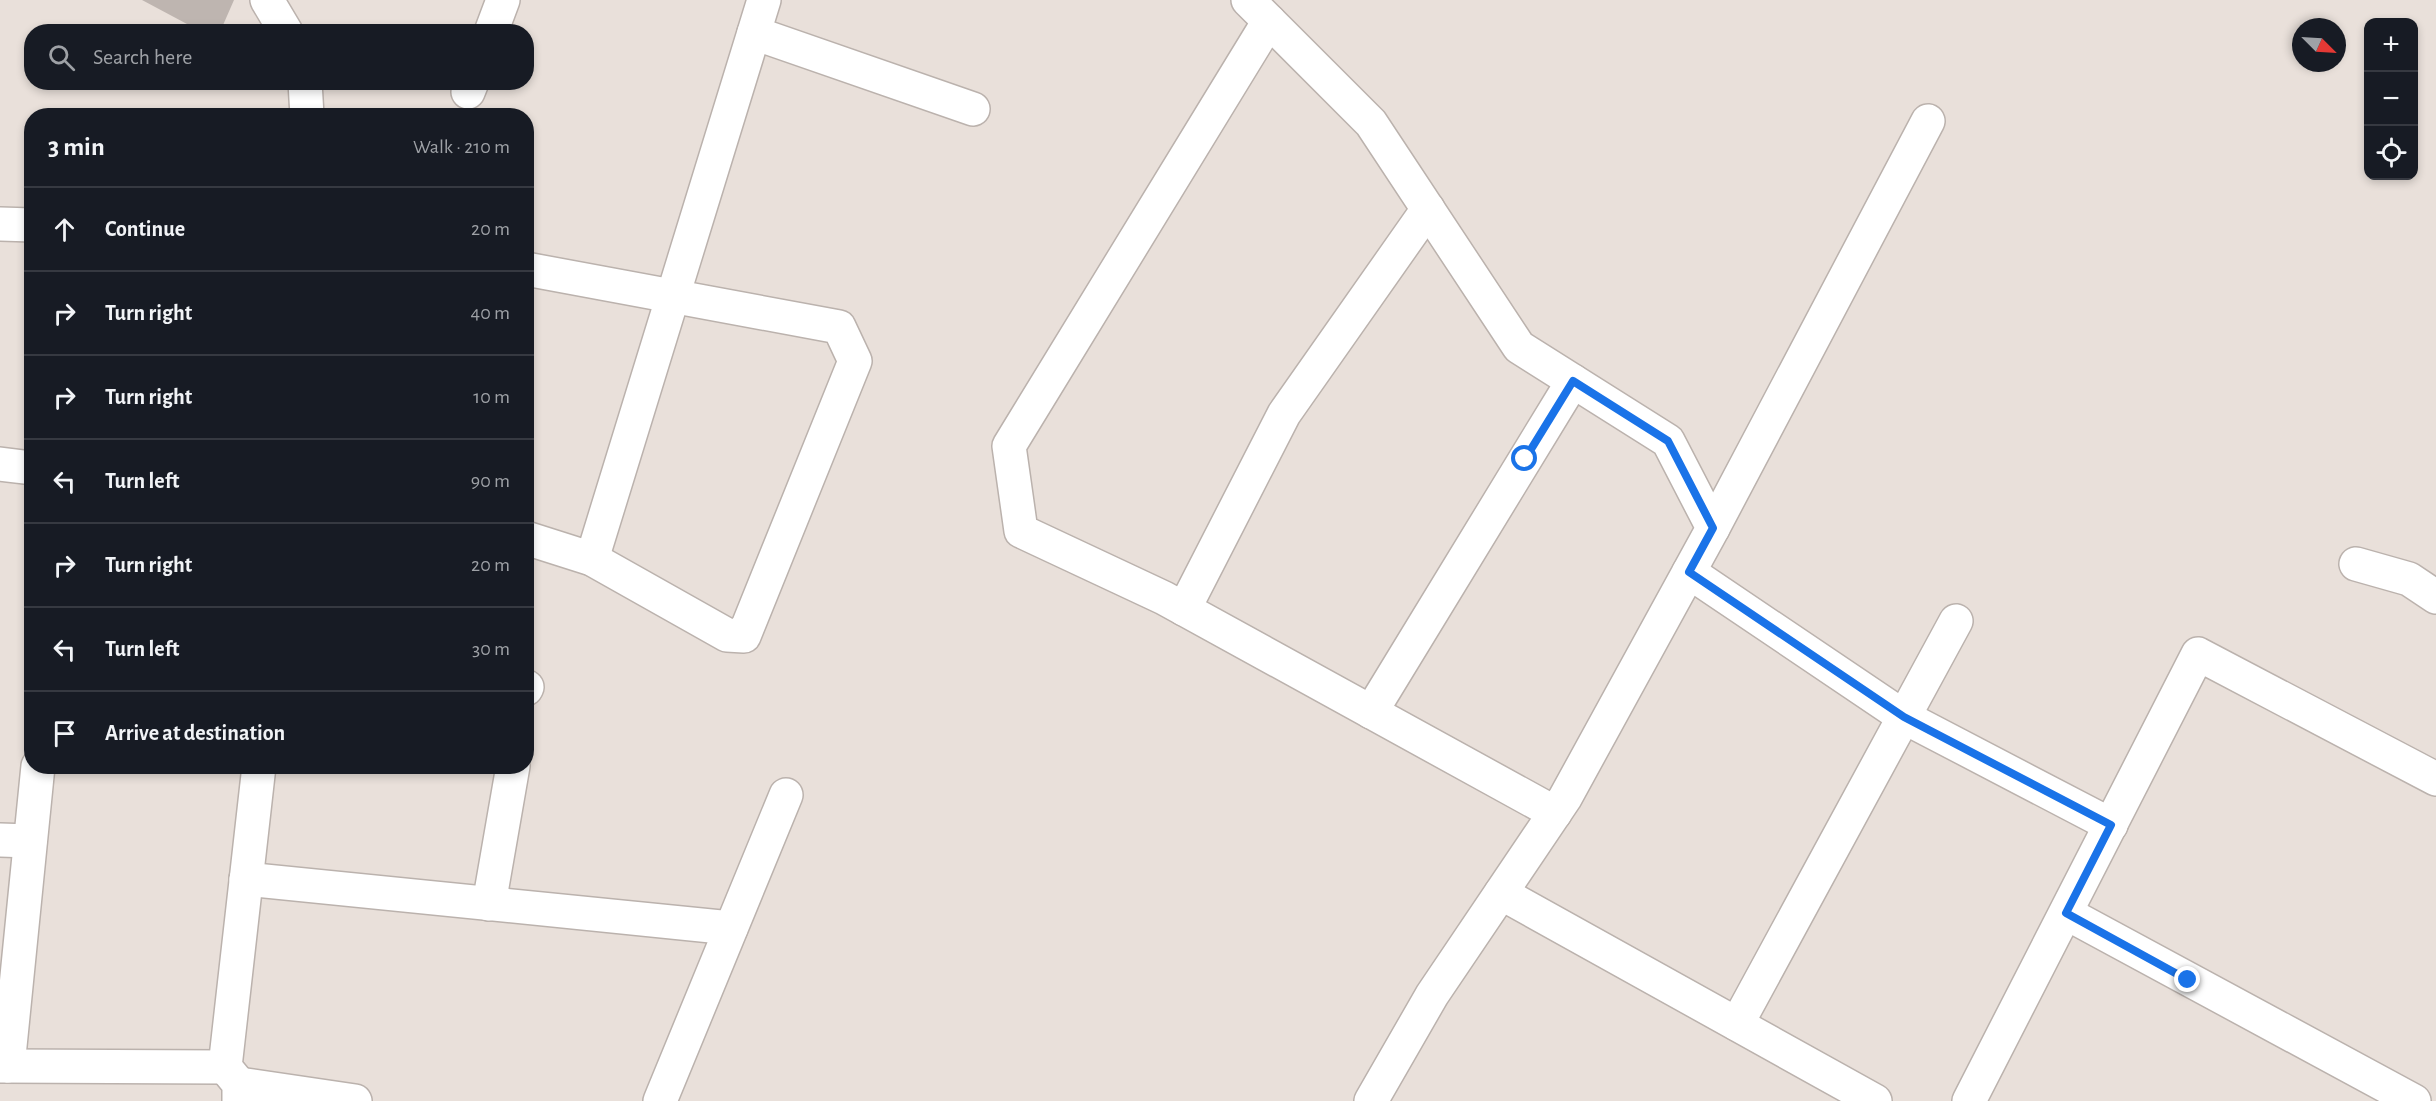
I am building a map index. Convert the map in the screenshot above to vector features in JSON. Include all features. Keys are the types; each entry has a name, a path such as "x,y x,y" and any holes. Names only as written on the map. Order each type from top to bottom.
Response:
{"street":[{"path":"267,0 281,24"},
{"path":"494,24 503,0"},
{"path":"592,559 764,0"},
{"path":"1555,813 1184,609 1021,531 1009,446 1258,11 1371,123 1519,346 1668,441 1713,528"},
{"path":"754,33 973,110"},
{"path":"305,90 307,108"},
{"path":"1371,1101 1432,995 1555,813 1713,528 1928,121"},
{"path":"1184,609 1284,414 1428,209"},
{"path":"0,224 24,225"},
{"path":"534,270 839,327 855,361 744,636 727,635 592,559 534,541"},
{"path":"1371,712 1573,381"},
{"path":"0,464 24,467"},
{"path":"2356,564 2409,579 2436,597"},
{"path":"1689,572 1904,717 2111,825"},
{"path":"1737,1024 1956,621"},
{"path":"1969,1101 2198,654 2436,779"},
{"path":"36,774 15,840 4,1066 234,1084 355,1101"},
{"path":"234,1084 246,879 258,774"},
{"path":"489,904 512,774"},
{"path":"660,1101 786,795"},
{"path":"246,879 731,928"},
{"path":"1501,893 1875,1101"},
{"path":"2066,913 2414,1101"}],"building":[{"path":"142,0 234,0 224,24 187,24"}],"route":[{"path":"1525,459 1573,381 1668,441 1713,528 1689,572 1904,717 2111,825 2066,913 2188,980"}]}
